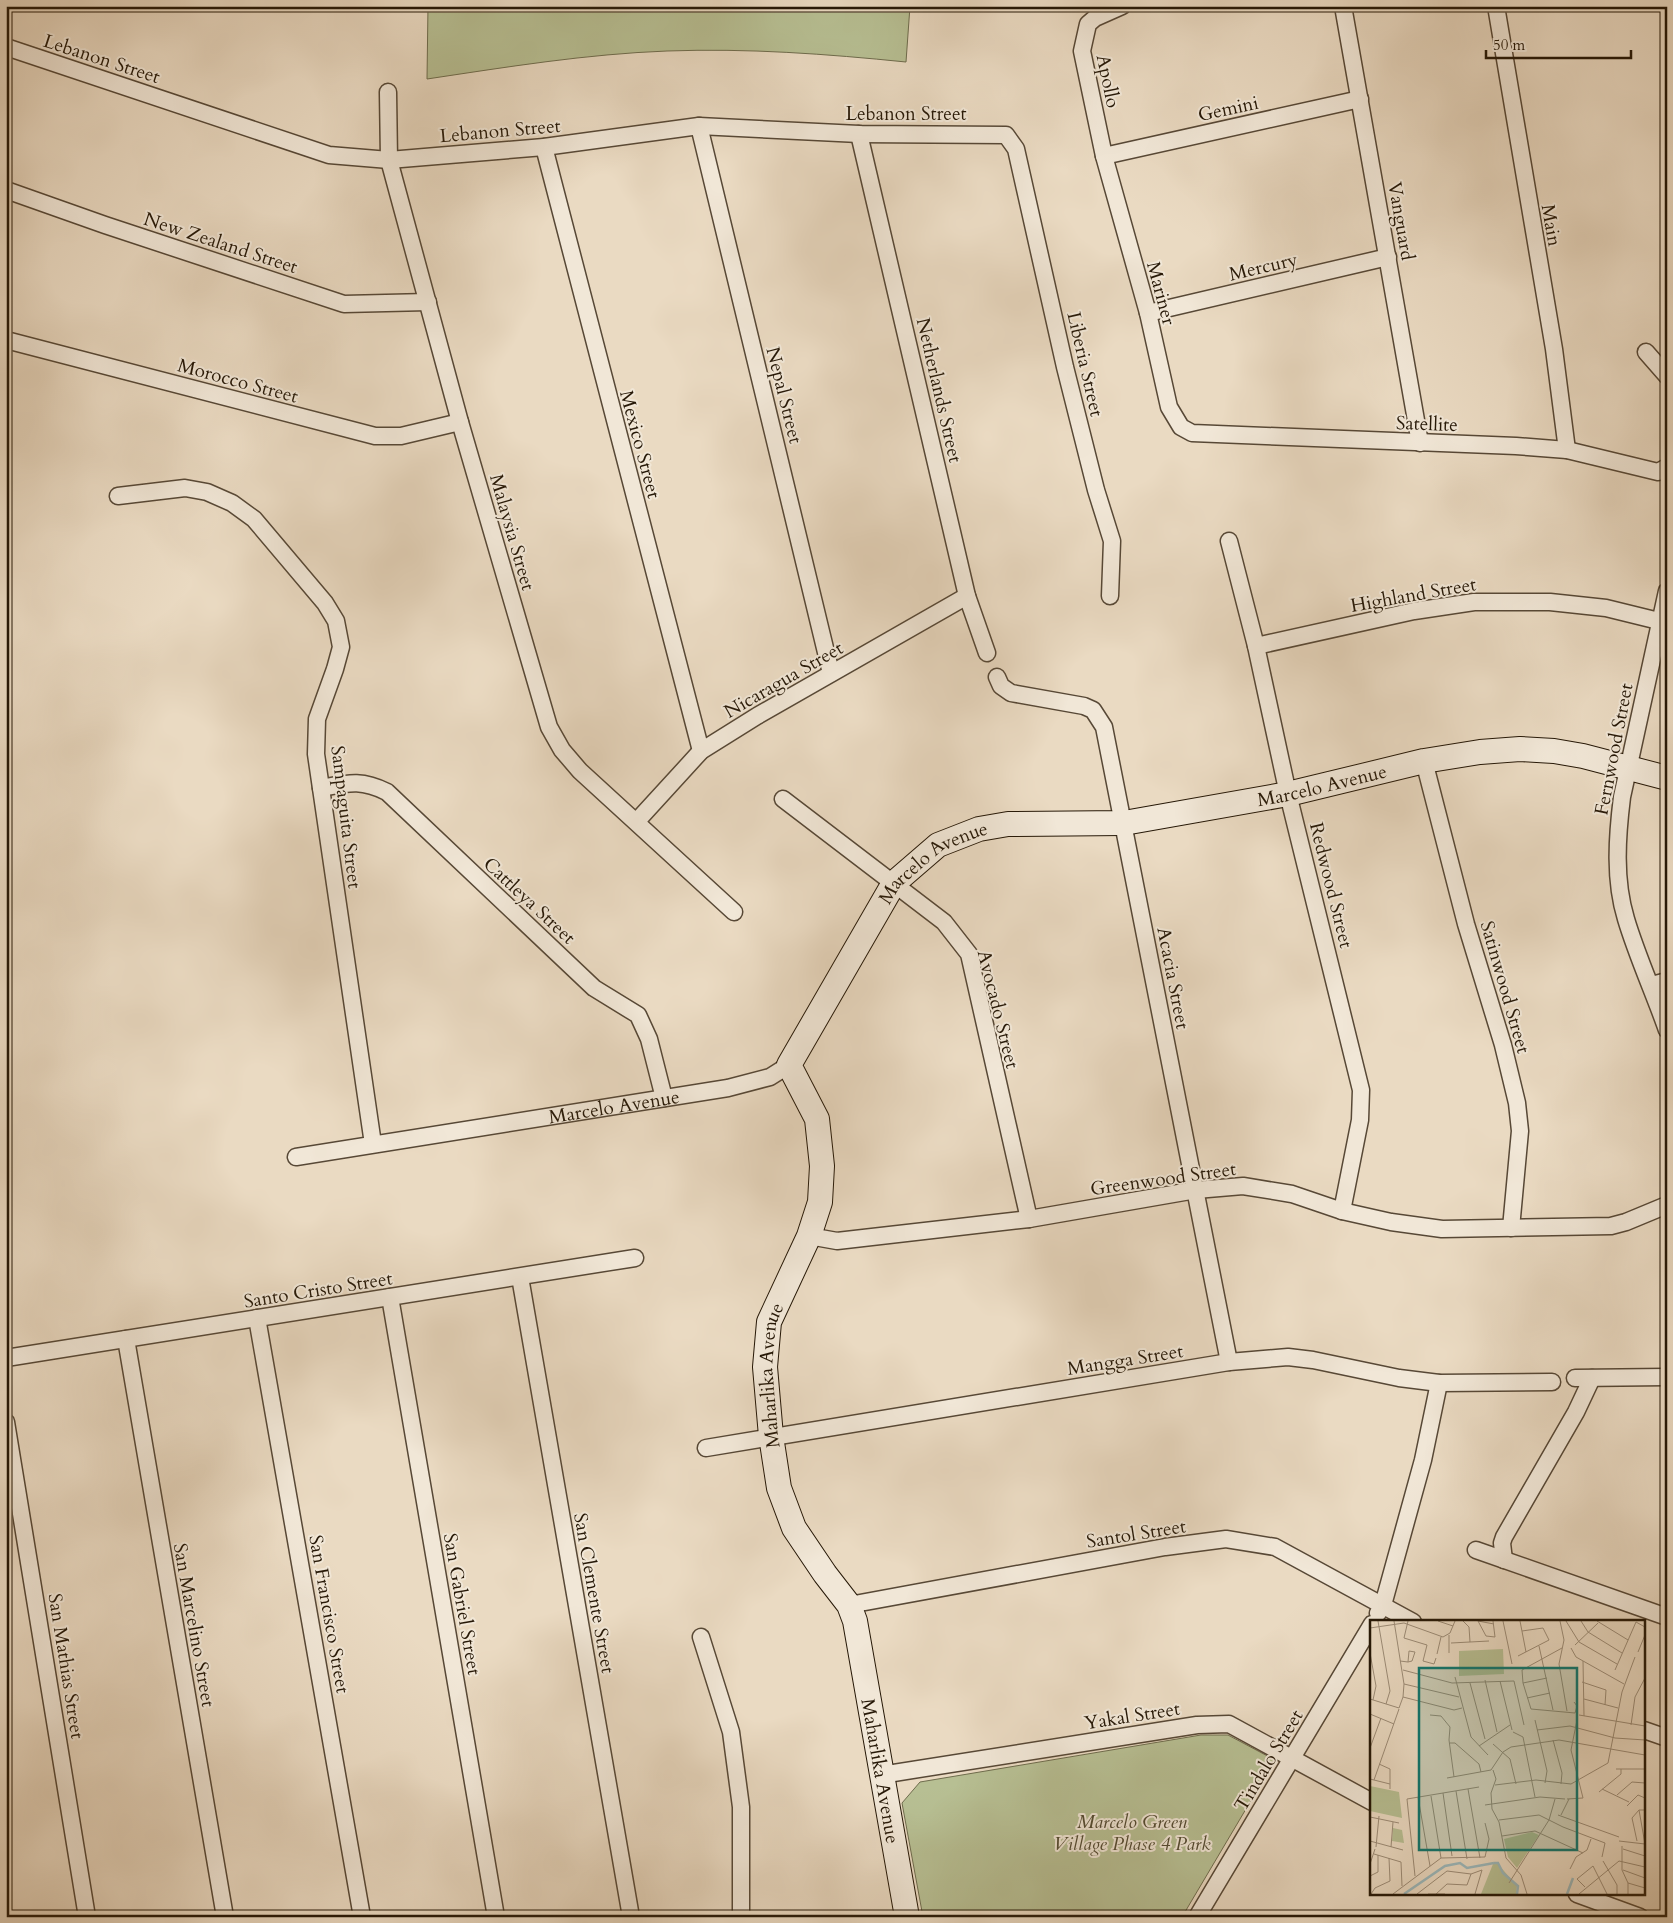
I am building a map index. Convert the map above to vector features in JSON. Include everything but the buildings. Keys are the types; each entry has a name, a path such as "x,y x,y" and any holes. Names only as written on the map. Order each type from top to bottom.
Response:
{"street":[{"name":"Apollo","path":"1104,156 1082,51 1082,43 1088,24 1095,18 1122,6"},
{"name":"Vanguard","path":"1343,6 1420,443"},
{"name":"Main","path":"1496,6 1554,349 1567,450"},
{"name":"Lebanon Street","path":"6,47 329,155 389,160 544,147 699,126 859,134 994,133 1006,135 1012,141"},
{"name":"Malaysia Street","path":"388,92 389,160 460,422 549,727 562,750 580,771 637,821 734,912"},
{"name":"Gemini","path":"1104,156 1360,99"},
{"name":"Nepal Street","path":"699,126 831,673"},
{"name":"Netherlands Street","path":"859,134 968,596 987,653"},
{"name":"Liberia Street","path":"1012,141 1016,150 1096,490 1112,541 1110,596"},
{"name":"Mexico Street","path":"544,147 701,751"},
{"name":"Mariner","path":"1104,156 1148,314 1169,407 1181,427 1192,433"},
{"name":"New Zealand Street","path":"6,190 105,225 344,304 428,302"},
{"name":"Mercury","path":"1148,314 1388,257"},
{"name":"Morocco Street","path":"6,340 375,436 401,436 460,422"},
{"path":"1646,352 1667,376"},
{"name":"Satellite","path":"1192,433 1516,446 1567,450 1662,470"},
{"name":"Sampaguita Street","path":"118,496 185,488 207,492 232,503 254,519 324,603 336,622 341,647 336,669 317,719 316,754 373,1144"},
{"name":"Redwood Street","path":"1229,541 1256,646 1288,794 1361,1090 1360,1120 1342,1211"},
{"name":"Fernwood Street","path":"1667,590 1664,622 1628,767 1618,830 1618,868 1626,918 1659,983 1667,1030"},
{"name":"Nicaragua Street","path":"637,821 701,751 831,673 968,596"},
{"name":"Highland Street","path":"1256,646 1414,611 1474,602 1550,602 1596,607 1664,622"},
{"name":"Acacia Street","path":"997,677 1001,686 1011,693 1084,706 1093,710 1104,726 1229,1362"},
{"name":"Marcelo Avenue","path":"296,1157 728,1088 770,1077 789,1065 894,883 938,845 979,829 1008,824 1124,824 1288,794 1424,761 1480,752 1520,749 1554,751 1628,767 1667,778"},
{"name":"Satinwood Street","path":"1424,761 1466,924 1503,1046 1517,1102 1520,1130 1511,1228"},
{"name":"Cattleya Street","path":"321,788 353,782 371,784 387,792 594,988 638,1015 650,1039 664,1098"},
{"name":"Avocado Street","path":"784,799 944,922 969,954 1029,1220"},
{"name":"Maharlika Avenue","path":"789,1065 817,1119 822,1166 820,1202 809,1236 769,1322 765,1367 771,1436 779,1488 794,1528 825,1574 849,1605 855,1621 907,1917"},
{"name":"Greenwood Street","path":"809,1236 837,1241 1029,1220 1196,1190 1243,1186 1292,1194 1342,1211 1391,1222 1442,1229 1611,1226 1626,1222 1667,1204"},
{"name":"Santo Cristo Street","path":"6,1358 635,1258"},
{"name":"San Clemente Street","path":"520,1277 632,1917"},
{"name":"San Gabriel Street","path":"390,1298 496,1917"},
{"name":"San Francisco Street","path":"257,1318 362,1917"},
{"name":"San Marcelino Street","path":"126,1339 225,1917"},
{"name":"Mangga Street","path":"706,1448 1229,1362 1296,1358 1439,1384 1552,1382"},
{"path":"1575,1378 1667,1377"},
{"path":"1504,1560 1502,1543 1504,1537 1572,1420 1592,1378"},
{"name":"Tindalo Street","path":"1374,1620 1383,1604 1423,1460 1439,1384"},
{"name":"San Mathias Street","path":"6,1422 87,1917"},
{"name":"Santol Street","path":"849,1605 1165,1548 1226,1539 1275,1547 1410,1620"},
{"path":"1476,1550 1667,1618"},
{"name":"Tindalo Street","path":"1197,1917 1370,1626"},
{"path":"701,1637 731,1732 741,1806 740,1917"},
{"name":"Yakal Street","path":"881,1775 1197,1725 1229,1724 1370,1801"},
{"path":"1646,1731 1667,1738"},
{"path":"1582,1896 1640,1917"}],"green space":[{"path":"428,6 910,6 906,62 787,52 667,51 577,58 427,79"},
{"name":"Marcelo Green Village Phase 4 Park","path":"1201,1735 1228,1735 1275,1760 1182,1917 923,1917 902,1803 920,1782"}]}
